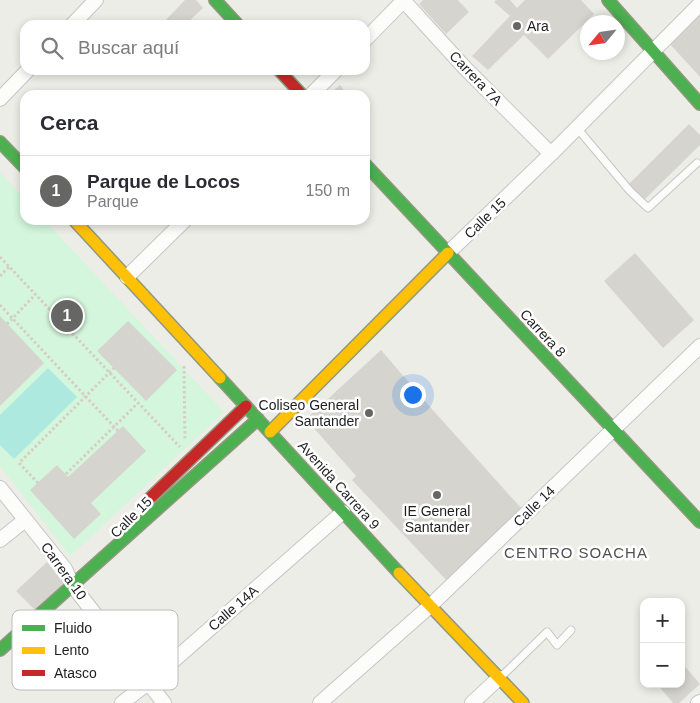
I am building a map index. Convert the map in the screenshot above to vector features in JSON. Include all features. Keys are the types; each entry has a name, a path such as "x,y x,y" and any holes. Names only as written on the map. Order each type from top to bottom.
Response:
{"main road":[{"path":"215,0 233,20"},
{"path":"608,0 700,104"},
{"path":"284,75 297,90"},
{"path":"0,142 20,163"},
{"name":"Carrera 8","path":"370,169 700,522"},
{"name":"Avenida Carrera 9","path":"79,225 430,606 523,703"},
{"name":"Calle 15","path":"270,432 448,253"},
{"name":"Calle 15","path":"139,508 246,406"},
{"path":"101,559 258,419"},
{"name":"Calle 15","path":"46,610 101,559 104,545 118,528"},
{"name":"Calle 15","path":"0,650 12,639"}],"street":[{"path":"77,20 96,0"},
{"path":"370,35 403,0"},
{"name":"Carrera 7A","path":"403,0 465,68 551,154"},
{"name":"Calle 15","path":"448,253 551,154 700,4"},
{"path":"0,99 23,75"},
{"path":"316,90 331,75"},
{"path":"127,277 179,225"},
{"name":"Calle 14","path":"320,703 430,606 700,346"},
{"name":"Carrera 10","path":"0,488 64,568 73,586 92,610"},
{"name":"Calle 14A","path":"178,657 343,512"},
{"path":"0,540 25,520"},
{"path":"472,703 499,678"},
{"name":"Calle 14A","path":"122,703 139,690"},
{"name":"Carrera 10","path":"154,690 164,703"}],"lane":[{"path":"577,128 630,191 648,208 697,163"},
{"path":"499,678 547,632 557,645 571,630"}],"path":[{"path":"0,257 185,453"},
{"path":"0,276 9,267"},
{"path":"7,324 35,295"},
{"path":"0,305 118,431"},
{"path":"184,358 185,444"},
{"path":"38,483 19,463 114,368"},
{"path":"66,474 137,404"}],"green space":[{"path":"0,173 20,194 20,225 49,225 224,412 70,556 0,466"}],"shaded area":[{"path":"48,368 77,397 14,459 0,445 0,415"}],"building":[{"path":"185,0 196,0 203,8 190,20 166,20"},
{"path":"423,0 458,0 469,12 446,34 419,4"},
{"path":"496,0 510,0 517,8 525,0 581,0 594,14 580,15 580,28 548,59 524,35 488,70 472,56 510,16 494,2"},
{"path":"700,13 700,77 669,43"},
{"path":"340,85 344,90 334,90"},
{"path":"689,124 700,135 700,145 644,200 629,184"},
{"path":"635,253 694,320 663,348 604,281"},
{"path":"0,316 44,363 0,406"},
{"path":"128,321 177,370 146,401 97,351"},
{"name":"IE General Santander","path":"381,350 522,509 449,583 352,480 356,476 306,419"},
{"path":"123,426 146,451 91,503 101,514 74,539 30,490 57,465 68,477"},
{"path":"47,562 64,583 35,610 16,591"},
{"path":"685,667 700,684 679,703 673,703 660,688 685,688"}],"traffic: fast":[{"path":"215,0 233,20"},
{"path":"608,0 700,104"},
{"path":"0,142 20,163"},
{"path":"370,169 700,522"},
{"path":"220,378 399,573"},
{"path":"45,610 258,419"},
{"path":"0,650 12,639"}],"traffic: slow":[{"path":"79,225 220,378"},
{"path":"270,432 448,253"},
{"path":"399,573 523,703"}],"traffic: jam":[{"path":"284,75 297,90"},
{"path":"147,501 246,406"}],"place":[{"name":"Ara","path":"517,26"},
{"name":"Parque de Locos","path":"67,316"},
{"name":"Coliseo General Santander","path":"369,413"},
{"name":"IE General Santander","path":"437,495"}],"district":[{"name":"CENTRO SOACHA","path":"576,553"}]}
